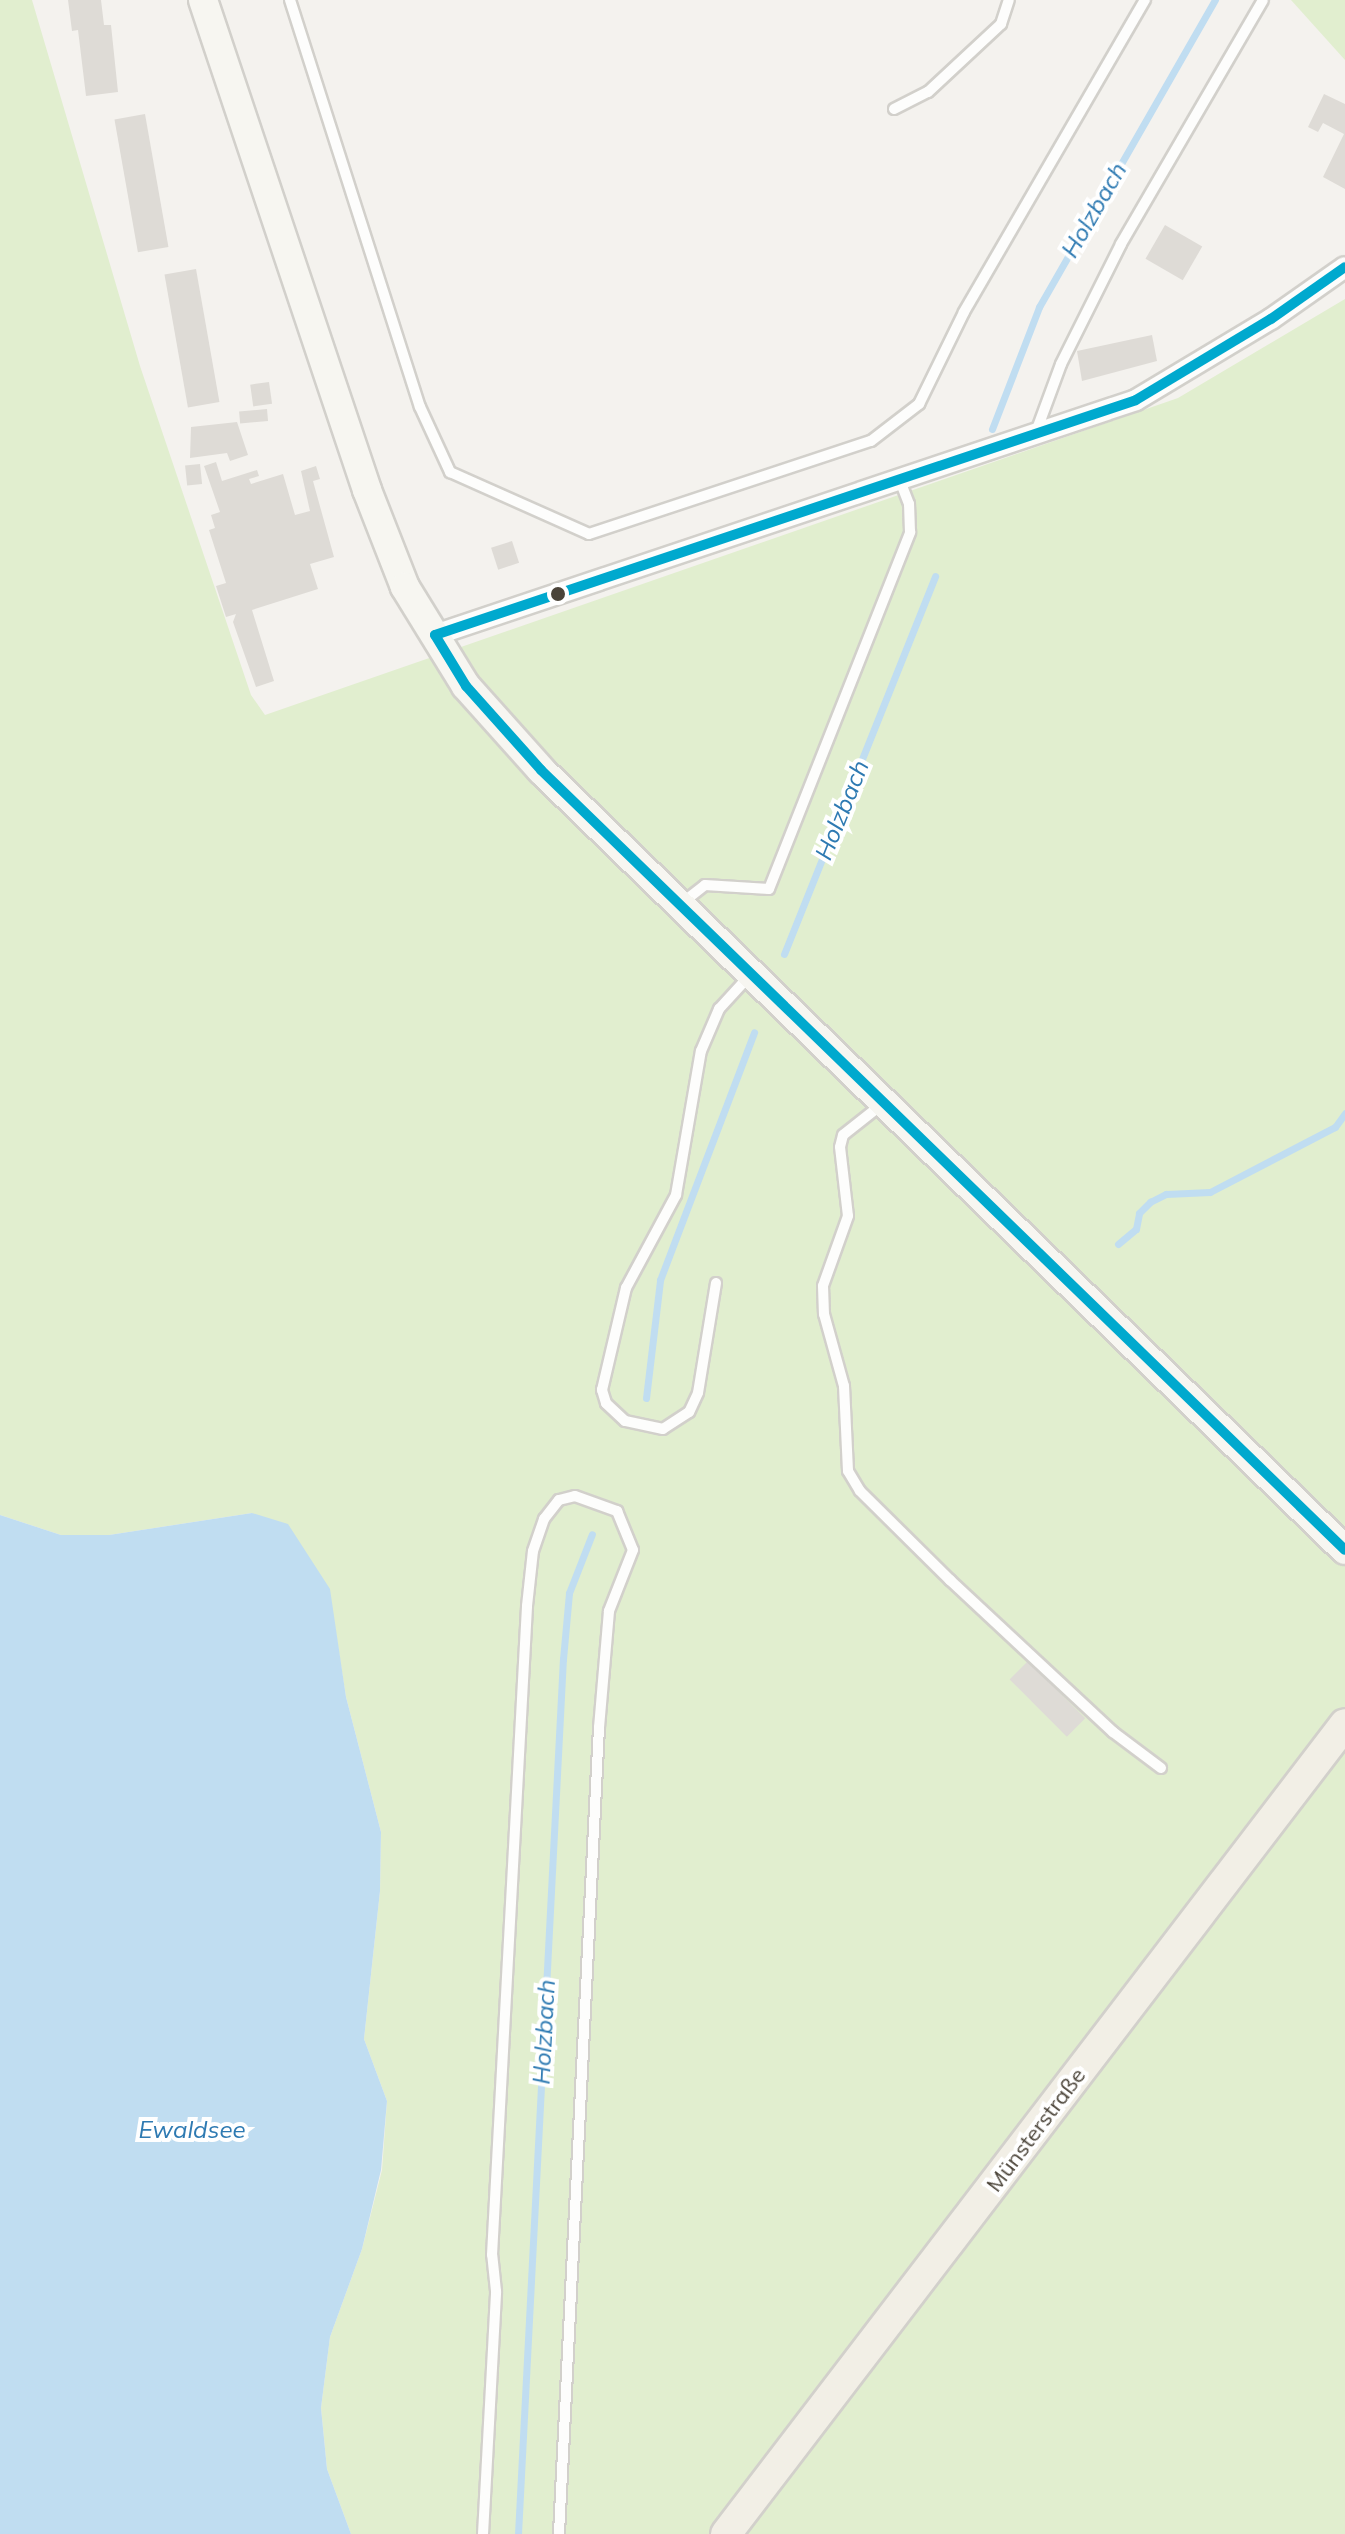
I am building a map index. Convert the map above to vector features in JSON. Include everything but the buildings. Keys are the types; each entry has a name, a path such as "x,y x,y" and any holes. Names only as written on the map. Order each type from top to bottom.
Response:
{"main road":[{"path":"203,0 367,490 405,587 466,686 541,770 886,1101 1345,1550"},
{"name":"Münsterstraße","path":"726,2534 1345,1724"}],"street":[{"path":"435,635 1136,400 1271,319 1345,267"}],"lane":[{"path":"290,0 420,407 450,472 589,534 871,441 919,404 964,312 1145,0"},
{"path":"894,109 928,92 1001,24 1009,0"},
{"path":"1035,434 1061,364 1121,244 1263,0"},
{"path":"681,904 705,885 769,889 910,532 900,480"},
{"path":"716,1283 698,1393 689,1412 663,1429 625,1421 606,1403 602,1390 626,1288 676,1195 701,1051 719,1009 753,973"},
{"path":"886,1101 843,1135 840,1159 848,1187 848,1216 823,1286 824,1314 844,1386 848,1471 860,1491 950,1580 1113,1732 1161,1768"},
{"path":"483,2534 496,2291 492,2255 527,1606 533,1551 544,1519 559,1500 575,1496 617,1511 633,1550 609,1611 599,1727 559,2534"}],"green space":[{"path":"0,0 32,0 140,366 251,695 265,715 1178,398 1345,299 1345,2534 351,2534 327,2469 321,2408 330,2337 362,2249 382,2170 387,2101 364,2039 380,1891 381,1832 346,1697 329,1589 252,1513 109,1535 61,1535 0,1515"},
{"path":"1291,0 1345,0 1345,60"}],"water":[{"name":"Ewaldsee","path":"252,1513 288,1524 330,1589 346,1697 381,1832 380,1891 364,2039 387,2101 381,2170 362,2249 330,2337 321,2408 327,2469 351,2534 0,2534 0,1515 61,1535 109,1535"}],"waterway":[{"name":"Holzbach","path":"992,429 1039,307 1215,0"},
{"name":"Holzbach","path":"784,954 935,576"},
{"name":"Holzbach","path":"646,1398 660,1280 754,1032"},
{"path":"1118,1244 1136,1229 1139,1213 1150,1202 1166,1194 1210,1192 1335,1127 1345,1113"},
{"name":"Holzbach","path":"518,2534 563,1659 569,1593 592,1534"}],"transit line":[{"path":"435,635 1136,400 1271,319 1345,267"},
{"path":"435,635 466,686 541,770 1345,1550"}]}
